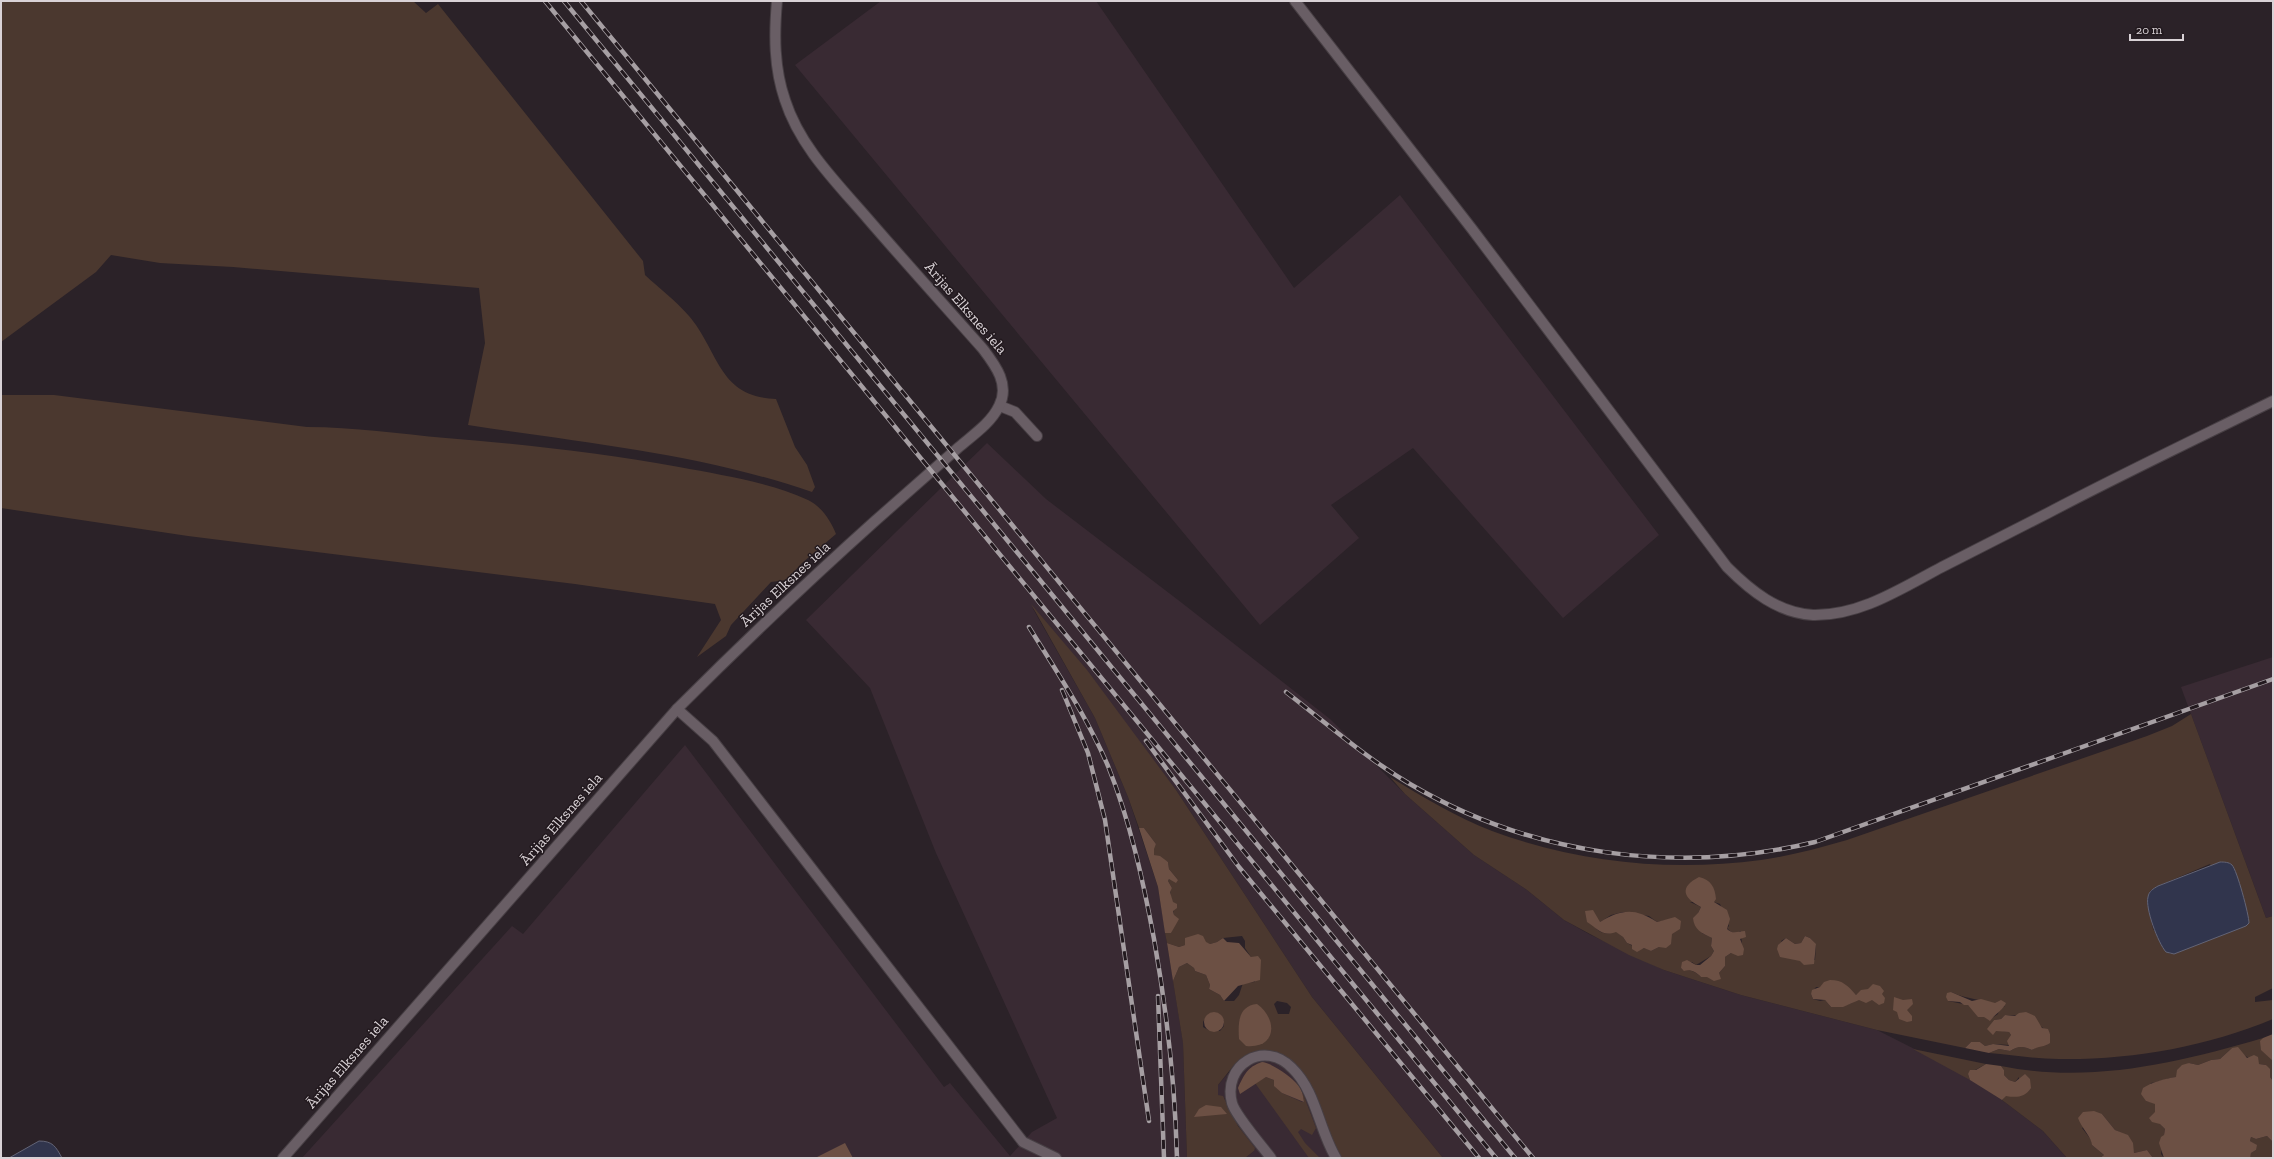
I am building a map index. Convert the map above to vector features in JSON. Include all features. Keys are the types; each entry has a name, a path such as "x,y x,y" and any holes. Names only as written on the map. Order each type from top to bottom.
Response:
{"street":[{"name":"Ārijas Elksnes iela","path":"283,1158 677,709 731,655 874,522 984,426 1000,406 1003,382 991,359 824,168 798,129 785,101 778,71 775,22 777,1"},
{"path":"1295,1 1416,156 1727,567 1748,588 1772,603 1791,611 1813,614 1834,613 1875,602 2054,509 2273,401"},
{"path":"1000,406 1015,412 1037,436"},
{"path":"677,709 713,741 1023,1142 1056,1158"},
{"path":"1270,1158 1232,1105 1230,1092 1232,1078 1240,1064 1249,1058 1262,1056 1278,1058 1292,1067 1303,1082 1336,1158"}],"shaded area":[{"path":"1,1 413,1 426,13 438,4 643,261 645,275 689,316 699,330 722,370 731,381 742,390 757,396 776,399 795,447 807,465 815,487 812,492 769,479 684,458 468,425 485,343 479,288 233,267 160,263 111,255 96,272 1,342"},
{"path":"881,1 1096,1 1294,288 1400,195 1659,535 1563,618 1413,448 1331,505 1359,538 1260,625 795,65"},
{"path":"1,395 54,395 307,427 360,429 504,443 592,453 650,462 745,480 777,488 793,494 808,500 817,506 828,519 836,534 802,563 786,580 771,582 731,625 726,636 697,657 721,620 715,604 575,584 188,536 1,508"},
{"path":"987,443 1046,499 1330,719 1405,794 1474,855 1527,890 1564,920 1589,934 1664,970 1741,995 1877,1030 1954,1069 2002,1100 2043,1131 2067,1158 1443,1158 1312,997 1176,790 1032,607 1095,718 1128,797 1158,887 1183,1042 1187,1158 853,1158 845,1144 815,1158 302,1158 512,926 523,934 685,745 944,1087 950,1083 1010,1156 1032,1132 1057,1118 936,853 870,688 806,620"},
{"path":"1031,604 1087,670 1176,790 1312,997 1443,1158 1342,1158 1332,1140 1310,1087 1261,1051 1251,1053 1234,1065 1218,1085 1218,1095 1223,1096 1238,1126 1255,1148 1254,1151 1245,1158 1187,1158 1183,1043 1173,981 1179,967 1187,963 1194,968 1195,971 1206,975 1210,985 1209,989 1220,995 1224,1001 1234,1001 1239,995 1243,983 1255,982 1251,957 1245,948 1245,941 1242,936 1223,938 1210,944 1185,938 1185,945 1179,947 1167,943 1165,933 1171,933 1174,915 1170,891 1172,888 1168,881 1169,879 1178,880 1169,869 1168,862 1154,855 1153,849 1156,844 1144,828 1139,828 1128,797 1095,718","holes":["1277,1001 1287,1003 1291,1007 1289,1014 1278,1014 1274,1004","1206,1017 1224,1020 1224,1026 1220,1031 1208,1030 1203,1027 1203,1022"]},
{"path":"2273,657 2273,916 2266,918 2181,687"},
{"path":"2191,714 2266,918 2273,916 2273,988 2255,997 2255,1002 2273,1000 2273,1019 2221,1037 2168,1050 2086,1059 2033,1058 1989,1053 1999,1049 2010,1051 2021,1047 2032,1050 2038,1046 2047,1045 2050,1034 2037,1023 2035,1016 2005,1015 2001,1019 1994,1020 1988,1029 2009,1032 2011,1035 2009,1045 1993,1044 1985,1046 1980,1042 1971,1042 1965,1048 1877,1030 1741,995 1664,970 1629,955 1564,920 1527,890 1474,855 1405,794 1390,777 1440,806 1492,831 1558,851 1625,862 1659,865 1727,864 1783,856 1847,840 2172,726","holes":["2210,864 2246,926 2170,954 2153,929 2147,902 2150,891 2158,886","1690,902 1714,902 1720,904 1729,926 1727,928 1733,932 1741,931 1742,946 1725,957 1725,966 1719,973 1701,977 1693,971 1683,970 1681,968 1692,962 1696,965 1711,956 1714,951 1711,946 1712,938 1702,933 1698,913 1701,907","1623,912 1649,916 1657,922 1666,920 1659,947 1651,951 1645,948 1639,949 1627,943 1616,931 1604,933 1599,931 1594,926 1611,915","1805,936 1810,938 1816,945 1815,960 1795,960 1781,941 1786,938 1795,944 1801,943","1816,987 1847,987 1856,995 1868,989 1856,1001 1843,1006 1831,1007 1825,1000 1820,1001 1813,999 1811,994","1951,992 1964,997 2005,1006 1999,1009 1998,1014 1989,1020 1968,1005 1948,1001"]},
{"path":"1139,828 1144,828 1156,844 1154,855 1160,856 1168,862 1169,869 1178,880 1176,883 1169,879 1168,881 1172,888 1170,892 1173,902 1177,904 1177,908 1173,911 1174,915 1179,919 1171,933 1165,933 1158,887"},
{"path":"1699,877 1707,880 1712,885 1716,899 1714,902 1727,910 1730,919 1727,929 1733,932 1745,931 1746,937 1740,939 1744,949 1743,955 1738,956 1731,953 1725,957 1725,966 1719,973 1721,979 1714,981 1707,977 1701,977 1693,971 1684,971 1681,968 1682,962 1687,960 1696,965 1700,965 1711,956 1714,951 1711,946 1712,938 1699,931 1694,922 1693,918 1701,907 1690,900 1686,892 1688,885"},
{"path":"1593,910 1600,922 1615,915 1628,912 1642,914 1657,922 1675,917 1681,921 1680,929 1672,934 1671,944 1666,948 1659,947 1651,951 1644,948 1637,952 1632,949 1632,945 1627,943 1623,937 1616,932 1607,934 1604,933 1597,930 1587,922 1585,911"},
{"path":"1198,934 1203,936 1206,942 1210,944 1223,938 1227,942 1239,943 1251,957 1258,956 1261,960 1260,980 1238,986 1224,1001 1220,995 1209,989 1210,985 1206,975 1195,971 1194,968 1187,963 1179,967 1173,981 1167,943 1179,947 1185,945 1185,938"},
{"path":"1805,936 1810,938 1816,944 1814,964 1804,965 1800,961 1780,957 1777,949 1778,945 1786,938 1795,944 1801,943"},
{"path":"1835,980 1845,984 1856,995 1861,990 1868,989 1873,984 1880,986 1884,991 1882,994 1885,998 1884,1003 1879,1005 1872,1000 1866,1003 1859,1000 1843,1007 1831,1007 1825,1000 1813,999 1811,994 1812,990 1820,987 1824,982"},
{"path":"1951,992 1972,1001 1981,999 1995,1003 2001,1000 2006,1003 1990,1021 1984,1017 1978,1017 1968,1005 1964,1005 1960,1002 1948,1001 1946,997 1947,993"},
{"path":"1894,997 1903,1000 1912,999 1913,1004 1907,1010 1912,1016 1912,1021 1907,1022 1899,1019 1897,1012 1893,1010"},
{"path":"1257,1004 1264,1010 1268,1017 1271,1025 1271,1032 1269,1038 1264,1043 1256,1046 1246,1046 1239,1039 1240,1016 1246,1008"},
{"path":"1210,1012 1218,1012 1224,1018 1224,1026 1218,1032 1210,1032 1204,1026 1204,1018"},
{"path":"2026,1012 2035,1016 2042,1028 2048,1029 2050,1034 2050,1043 2032,1050 2021,1047 2010,1051 1999,1049 1989,1053 1965,1048 1971,1042 1980,1042 1985,1046 1993,1044 2009,1046 2007,1041 2011,1035 2009,1032 1996,1031 1993,1035 1987,1029 1994,1020 2001,1019 2005,1015 2015,1016 2019,1013"},
{"path":"2273,1034 2273,1061 2261,1050 2260,1041 2263,1038"},
{"path":"2263,1038 2261,1041 2273,1061 2273,1081 2266,1065 2259,1064 2232,1048 2220,1059 2211,1060 2198,1065 2189,1063 2176,1077 2151,1083 2146,1101 2155,1103 2157,1118 2165,1129 2161,1154 2164,1158 2153,1158 2147,1150 2134,1153 2128,1136 2115,1130 2102,1114 2082,1128 2092,1141 2092,1145 2104,1155 2100,1158 2067,1158 2043,1131 2002,1100 2005,1096 2020,1096 2019,1077 2015,1082 2009,1080 2004,1075 2004,1070 2001,1066 2034,1071 2068,1073 2101,1072 2166,1063"},
{"path":"2238,1047 2247,1058 2254,1055 2258,1057 2259,1064 2266,1065 2270,1069 2270,1077 2273,1081 2273,1142 2267,1136 2256,1139 2251,1137 2250,1141 2257,1145 2256,1150 2251,1153 2250,1158 2164,1158 2159,1143 2161,1137 2164,1135 2165,1129 2160,1124 2152,1122 2149,1118 2155,1112 2155,1104 2146,1101 2141,1094 2143,1088 2168,1078 2176,1077 2177,1070 2182,1065 2189,1063 2198,1065 2211,1060 2220,1059 2232,1048"},
{"path":"1913,1049 1986,1064 1968,1074 1970,1080"},
{"path":"1261,1051 1284,1056 1342,1158 1245,1158 1254,1151 1227,1107 1225,1099 1218,1095 1218,1085 1241,1058 1251,1053"},
{"path":"1262,1062 1275,1067 1294,1081 1301,1090 1304,1102 1282,1093 1274,1086 1274,1080 1266,1077 1240,1094 1238,1088 1244,1075 1253,1066"},
{"path":"1986,1064 2001,1066 2004,1070 2004,1075 2009,1080 2015,1082 2025,1074 2030,1079 2031,1088 2023,1095 2017,1097 2006,1096 2002,1100 1970,1080 1968,1074 1970,1070 1976,1070"},
{"path":"1266,1077 1274,1080 1282,1093 1304,1102 1302,1091 1316,1128 1312,1135 1301,1129 1298,1132 1305,1143 1320,1158 1309,1158 1255,1083"},
{"path":"1206,1105 1221,1107 1227,1114 1194,1117 1199,1109"},
{"path":"2094,1111 2102,1114 2115,1130 2128,1135 2133,1143 2134,1153 2147,1150 2153,1158 2100,1158 2104,1155 2092,1145 2092,1142 2078,1118 2083,1112"},
{"path":"2267,1136 2273,1142 2273,1158 2249,1158 2251,1153 2256,1150 2256,1145 2250,1141 2251,1137 2256,1139"},
{"path":"845,1143 853,1158 815,1158"}],"water":[{"path":"2220,862 2229,863 2232,865 2237,875 2249,923 2246,926 2174,954 2166,952 2159,941 2150,917 2148,909 2149,893 2158,886"},
{"path":"39,1141 48,1142 54,1145 62,1158 9,1158"}],"railway":[{"path":"545,1 1496,1158"},
{"path":"564,1 1515,1158"},
{"path":"581,1 1533,1158"},
{"path":"1029,627 1071,695 1100,748 1116,787 1129,829 1150,917 1163,994 1170,1048 1177,1158"},
{"path":"1286,692 1362,752 1410,784 1457,809 1505,828 1556,843 1607,852 1659,857 1711,857 1763,852 1815,842 2273,679"},
{"path":"1062,690 1088,753 1105,820 1149,1121"},
{"path":"1146,741 1239,867 1479,1158"},
{"path":"1158,996 1164,1158"}]}
